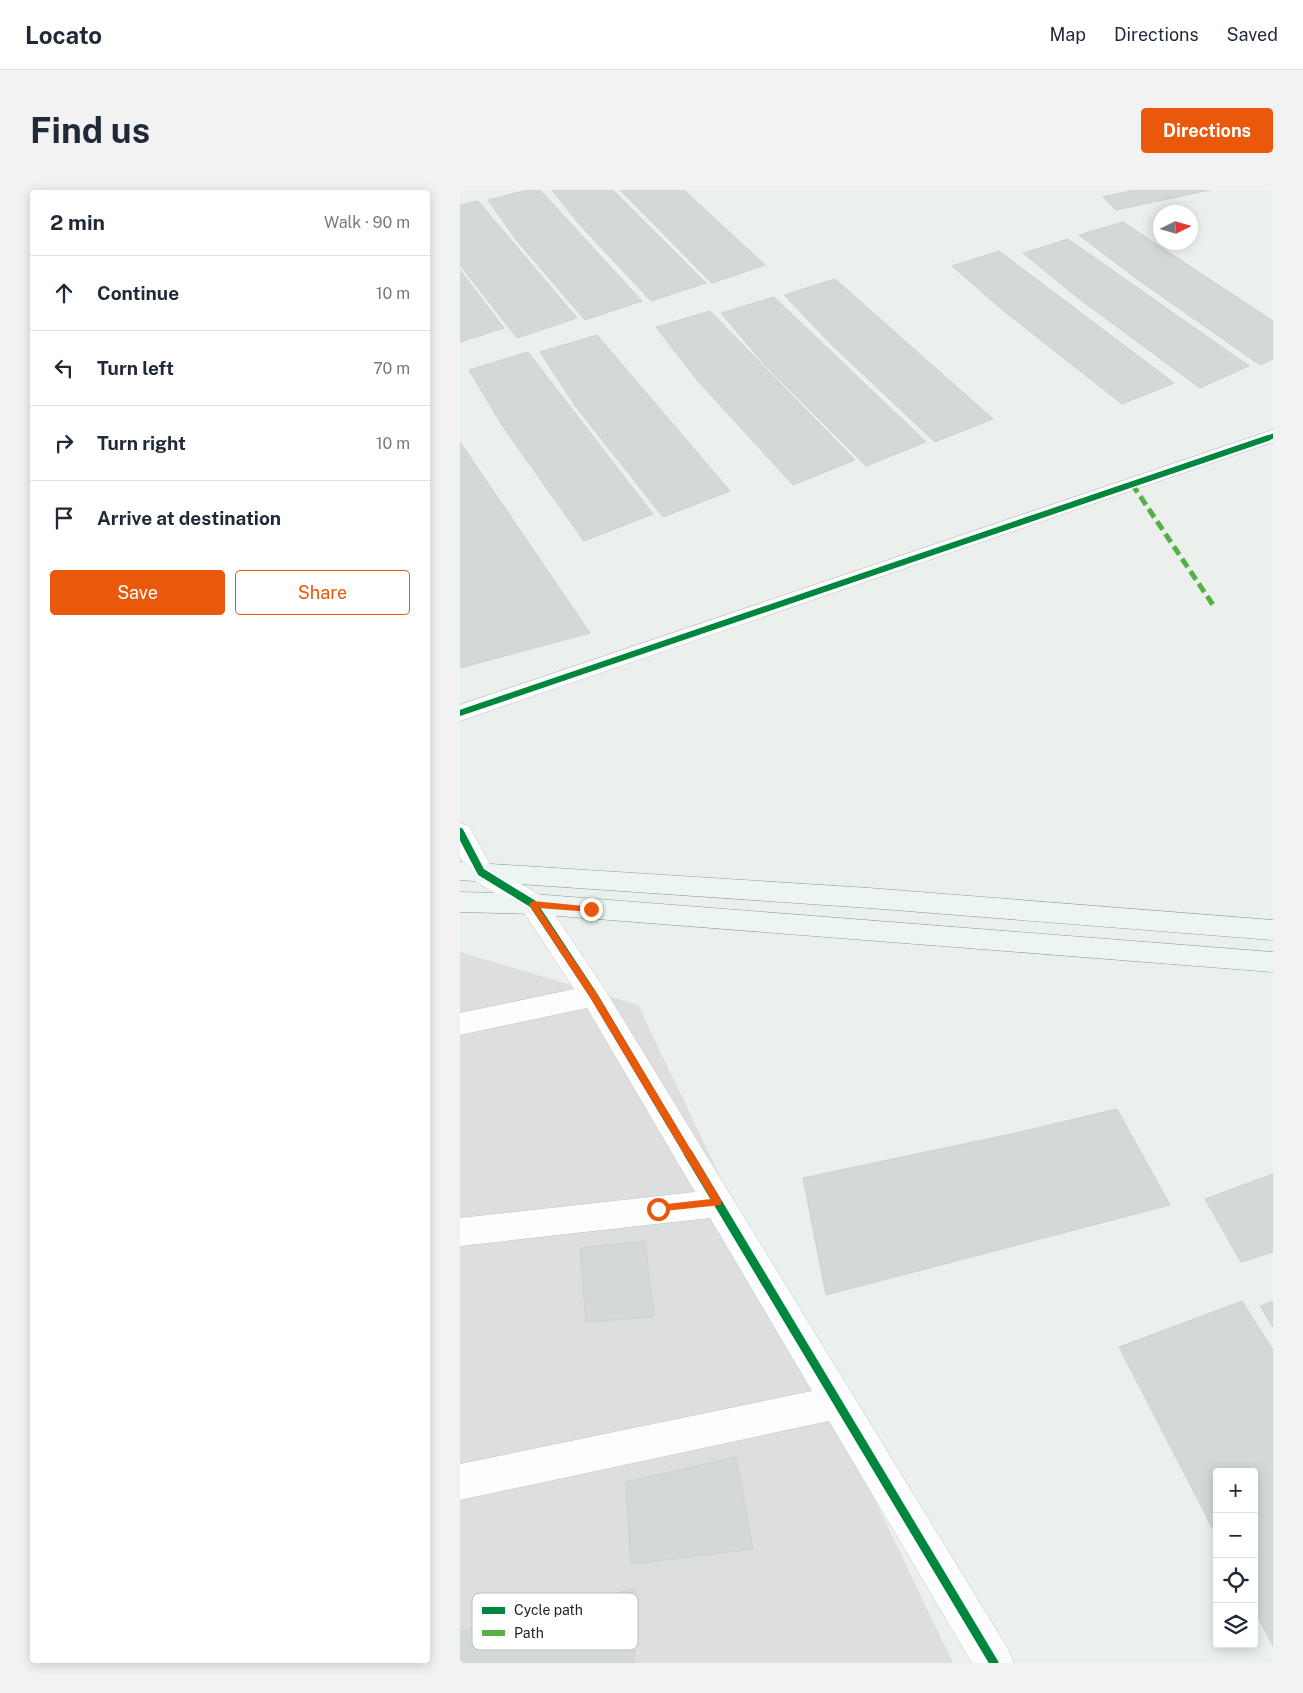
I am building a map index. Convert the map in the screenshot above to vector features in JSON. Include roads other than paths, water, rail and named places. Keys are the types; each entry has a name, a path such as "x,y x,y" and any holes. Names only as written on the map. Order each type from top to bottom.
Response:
{"main road":[{"path":"471,871 1098,915 1273,930"},
{"path":"460,902 533,904 1273,962"}],"street":[{"path":"460,713 1273,436"},
{"path":"460,832 471,871 533,904 594,996 994,1663"},
{"path":"460,1024 594,996"},
{"path":"460,1232 718,1203"},
{"path":"460,1482 838,1402"}]}
